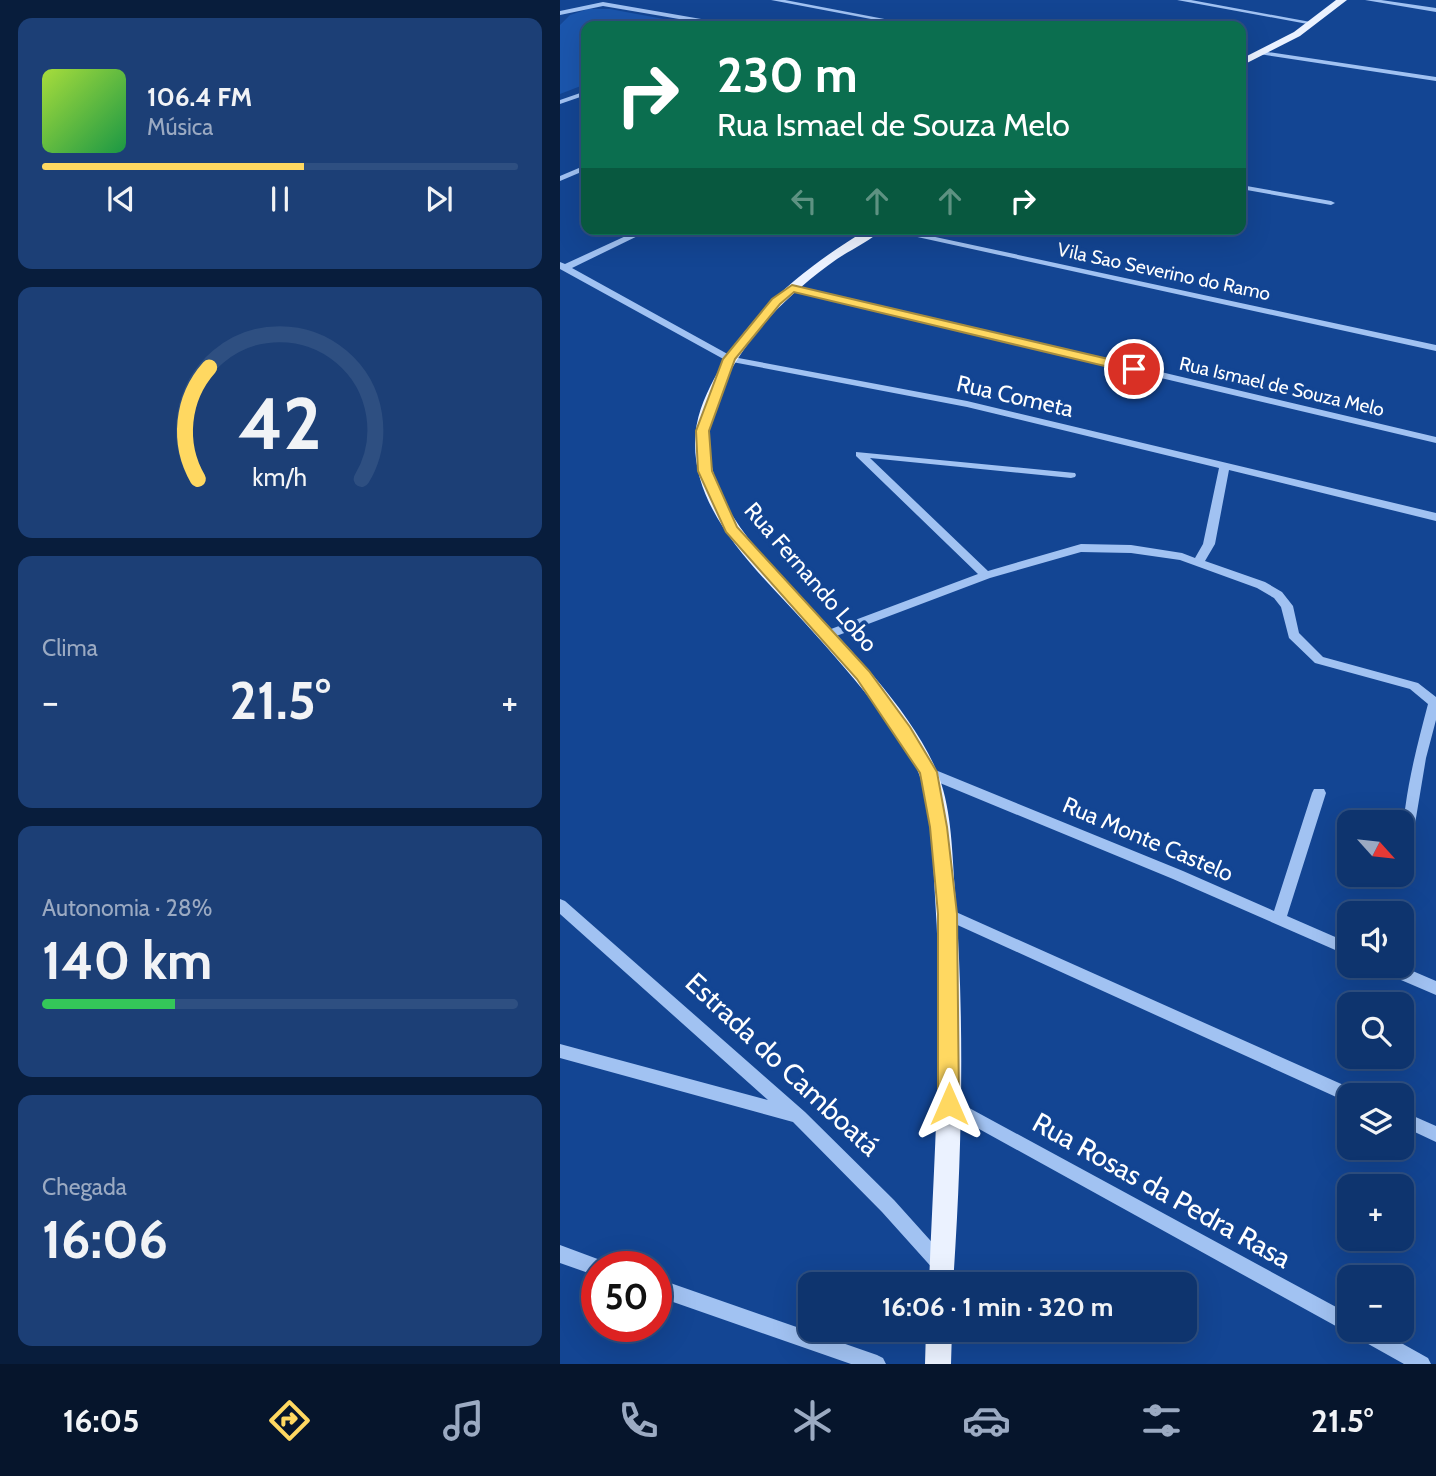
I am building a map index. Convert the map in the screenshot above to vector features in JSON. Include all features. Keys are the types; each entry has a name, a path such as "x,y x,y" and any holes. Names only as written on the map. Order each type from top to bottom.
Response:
{"main road":[{"path":"1246,60 1313,23 1342,0"},
{"name":"Rua Fernando Lobo","path":"868,235 776,302 730,359 702,431 705,471 731,529 863,675 904,732 928,772 939,827 947,914 949,1104 941,1272"},
{"path":"938,1364 939,1342"}],"street":[{"path":"774,0 890,21"},
{"path":"1180,0 1313,23"},
{"path":"1367,0 1436,10"},
{"path":"560,13 607,2 704,21"},
{"path":"1261,53 1436,79"},
{"path":"560,102 581,95"},
{"path":"560,179 581,169"},
{"path":"1246,188 1331,202"},
{"path":"563,267 635,235"},
{"name":"Vila Sao Severino do Ramo","path":"913,235 1436,348"},
{"name":"Rua Cometa","path":"563,267 730,359 967,404 1436,517"},
{"name":"Rua Ismael de Souza Melo","path":"792,288 1436,440"},
{"path":"985,575 860,454 1071,475"},
{"path":"1198,563 1209,544 1226,466"},
{"path":"827,635 985,575 1081,548 1131,549 1182,557 1261,585 1278,595 1287,606 1293,635 1319,660 1414,686 1435,703 1420,758 1412,810"},
{"name":"Rua Monte Castelo","path":"928,772 1337,945"},
{"path":"1279,919 1319,793"},
{"name":"Estrada do Camboatá","path":"560,905 799,1116 888,1206 939,1272"},
{"path":"947,914 1337,1090"},
{"path":"1413,978 1436,988"},
{"path":"560,1051 799,1116"},
{"name":"Rua Rosas da Pedra Rasa","path":"949,1104 1337,1317"},
{"path":"1414,1123 1436,1133"},
{"path":"560,1254 581,1261"},
{"path":"672,1293 877,1364"},
{"path":"1382,1342 1422,1364"}],"shaded area":[{"path":"588,9 610,9 674,21 581,21 581,86 560,94 560,25 570,15"}],"route":[{"path":"949,1104 947,914 939,827 928,772 904,732 863,675 731,529 705,471 702,431 716,388 730,359 776,302 792,288 1134,369"}]}
